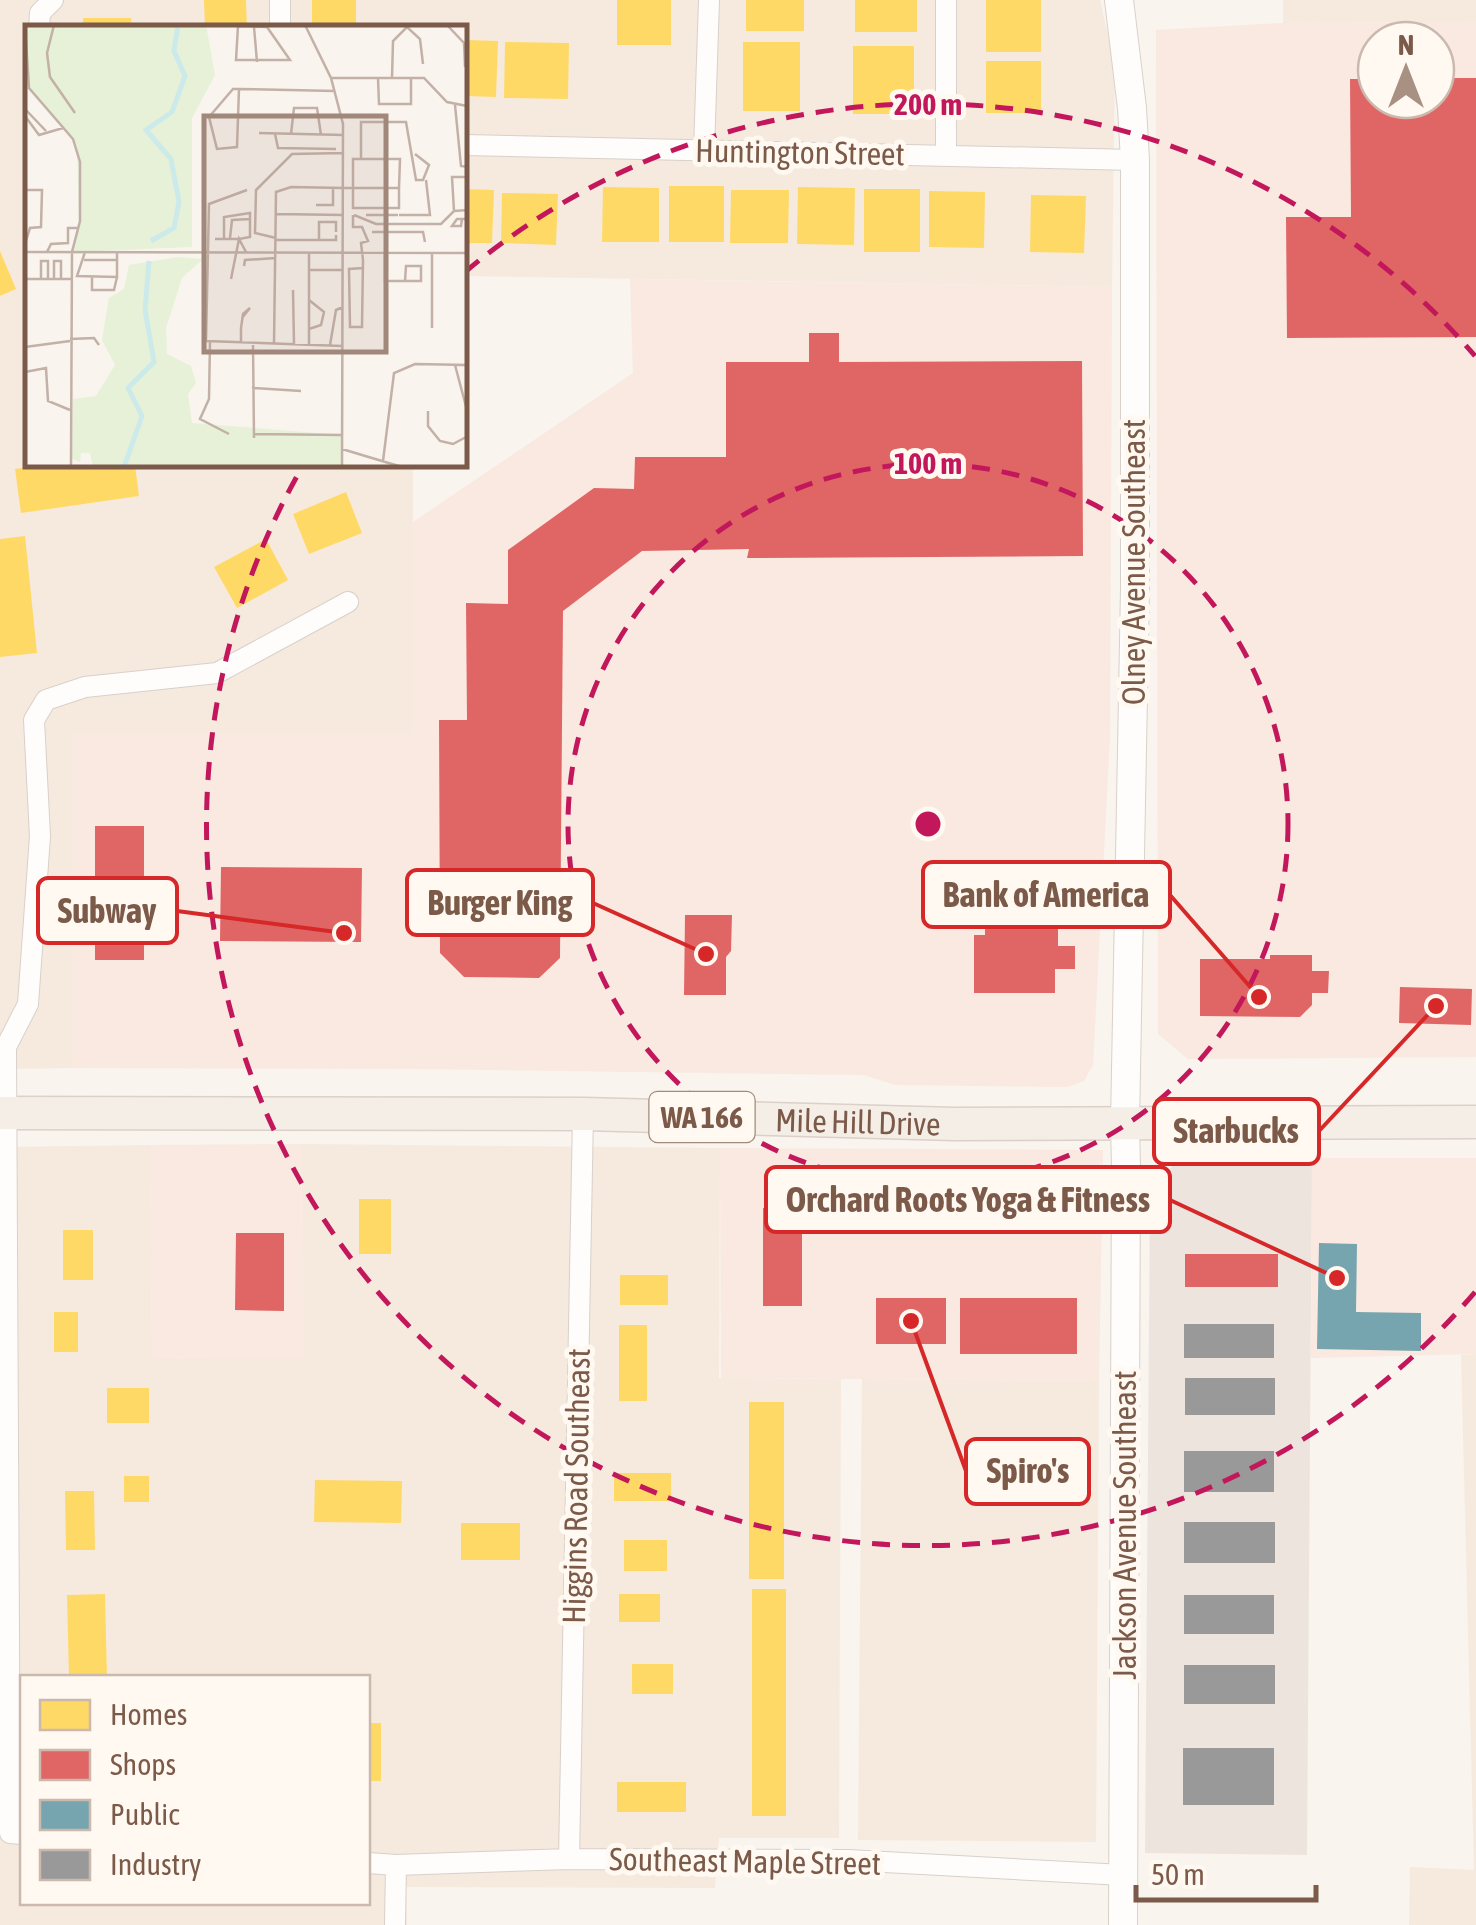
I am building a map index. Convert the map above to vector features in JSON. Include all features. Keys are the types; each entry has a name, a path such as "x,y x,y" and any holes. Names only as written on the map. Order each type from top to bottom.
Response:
{"main road":[{"name":"Olney Avenue Southeast","path":"1119,0 1129,72 1134,160 1135,588 1124,1124"},
{"name":"Mile Hill Drive","path":"3,1113 583,1114 956,1124 1476,1122"},
{"name":"Jackson Avenue Southeast","path":"1124,1124 1124,1925"}],"street":[{"path":"38,25 40,13 52,0"},
{"path":"704,150 710,0"},
{"path":"946,0 946,156"},
{"name":"Huntington Street","path":"468,144 1134,160"},
{"path":"16,1833 3,1113 6,1047 28,1004 40,836 34,720 46,700 85,687 217,673 348,602"},
{"name":"Higgins Road Southeast","path":"570,1859 583,1114"},
{"name":"Southeast Maple Street","path":"370,1863 848,1860 1123,1875"},
{"path":"395,1925 396,1866"}],"shaded area":[{"path":"0,0 1100,0 1115,67 1112,287 468,276 468,25 25,25 25,468 413,468 413,734 74,734 73,1068 0,1069"},
{"path":"1283,0 1476,0 1476,22 1283,23"},
{"path":"1456,22 1476,22 1476,1057 1188,1059 1158,1034 1156,30 1356,23 1356,120 1456,120"},
{"path":"630,279 1112,287 1110,736 1093,1065 1084,1081 1067,1087 895,1085 864,1075 73,1068 73,734 413,734 413,522 633,373"},
{"path":"301,1144 720,1148 719,1378 841,1379 839,1838 719,1838 715,1888 406,1887 407,1925 0,1925 0,1147 150,1145 152,1358 303,1356"},
{"path":"301,1144 303,1357 152,1358 150,1145"},
{"path":"720,1148 1103,1150 1099,1381 721,1378"},
{"path":"1181,1157 1312,1158 1307,1855 1145,1853 1150,1190"},
{"path":"1312,1158 1476,1158 1476,1354 1311,1358"},
{"path":"1476,1354 1476,1925 1409,1925 1410,1867 1474,1870 1461,1355"},
{"path":"862,1379 1099,1381 1096,1842 858,1840"}],"building: Homes":[{"path":"204,0 246,0 247,25 205,25"},
{"path":"312,0 356,0 356,25 312,25"},
{"path":"617,0 671,0 671,45 617,45"},
{"path":"746,0 804,0 804,31 746,31"},
{"path":"855,0 917,0 917,32 855,32"},
{"path":"986,0 1041,0 1041,52 986,52"},
{"path":"83,18 131,18 131,25 83,25"},
{"path":"468,40 498,41 496,97 468,96"},
{"path":"505,42 569,43 568,99 504,98"},
{"path":"743,42 800,42 800,111 743,111"},
{"path":"853,46 914,46 914,114 853,114"},
{"path":"986,61 1041,61 1041,113 986,113"},
{"path":"669,186 724,186 724,242 669,242"},
{"path":"603,187 659,188 659,242 602,242"},
{"path":"798,187 855,188 854,245 797,244"},
{"path":"468,189 494,190 492,243 468,243"},
{"path":"864,189 920,189 920,252 864,252"},
{"path":"731,190 789,190 788,243 730,243"},
{"path":"929,191 985,192 984,248 929,247"},
{"path":"502,193 558,194 556,245 501,243"},
{"path":"1031,195 1086,196 1084,253 1030,252"},
{"path":"0,251 16,289 0,296"},
{"path":"135,468 139,496 21,513 15,469"},
{"path":"346,492 362,533 309,554 293,514"},
{"path":"25,536 37,653 0,657 0,539"},
{"path":"266,539 288,580 237,608 214,567"},
{"path":"359,1199 391,1199 391,1254 359,1254"},
{"path":"63,1230 93,1230 93,1280 63,1280"},
{"path":"620,1275 668,1275 668,1305 620,1305"},
{"path":"54,1312 78,1312 78,1352 54,1352"},
{"path":"619,1325 647,1325 647,1401 619,1401"},
{"path":"107,1388 149,1388 149,1423 107,1423"},
{"path":"749,1402 784,1402 784,1579 749,1579"},
{"path":"614,1473 671,1473 671,1501 614,1501"},
{"path":"124,1476 149,1476 149,1502 124,1502"},
{"path":"315,1480 402,1481 401,1523 314,1522"},
{"path":"65,1491 94,1491 95,1550 66,1550"},
{"path":"461,1523 520,1523 520,1560 461,1560"},
{"path":"624,1540 667,1540 667,1571 624,1571"},
{"path":"752,1589 786,1589 786,1816 752,1816"},
{"path":"105,1594 107,1675 69,1675 67,1595"},
{"path":"619,1594 660,1594 660,1622 619,1622"},
{"path":"632,1664 673,1664 673,1694 632,1694"},
{"path":"370,1723 381,1723 381,1781 370,1781"},
{"path":"617,1782 686,1782 686,1812 617,1812"}],"building: Shops":[{"path":"1456,78 1476,78 1476,337 1287,338 1286,217 1351,217 1350,79 1356,79 1356,120 1456,120"},
{"path":"809,333 839,333 839,362 1082,361 1083,556 747,558 749,549 642,551 563,611 560,958 539,978 464,977 440,953 439,720 467,720 466,603 508,604 508,550 594,488 634,489 635,457 726,457 726,362 809,362"},
{"path":"95,826 144,826 144,960 95,960"},
{"path":"221,867 362,868 361,942 220,941"},
{"path":"999,888 1058,888 1058,946 1075,946 1075,969 1055,969 1055,993 974,993 974,935 985,935 985,922 999,922"},
{"path":"685,915 732,915 726,995 684,995"},
{"path":"1270,955 1312,955 1312,971 1329,971 1328,993 1312,993 1312,1005 1300,1017 1200,1016 1200,959 1270,959"},
{"path":"1400,987 1472,989 1471,1025 1399,1023"},
{"path":"763,1208 802,1208 802,1306 763,1306"},
{"path":"236,1233 284,1233 284,1311 235,1310"},
{"path":"1185,1254 1278,1254 1278,1287 1185,1287"},
{"path":"876,1298 946,1298 946,1344 876,1344"},
{"path":"960,1298 1077,1298 1077,1354 960,1354"}],"building: Public":[{"path":"1319,1243 1357,1244 1356,1312 1421,1313 1421,1351 1317,1349"}],"building: Industry":[{"path":"1184,1324 1274,1324 1274,1358 1184,1358"},
{"path":"1185,1378 1275,1378 1275,1415 1185,1415"},
{"path":"1184,1451 1274,1451 1274,1492 1184,1492"},
{"path":"1184,1522 1275,1522 1275,1563 1184,1563"},
{"path":"1184,1595 1274,1595 1274,1634 1184,1634"},
{"path":"1184,1665 1275,1665 1275,1704 1184,1704"},
{"path":"1183,1748 1274,1748 1274,1805 1183,1805"}],"place":[{"name":"Subway","path":"344,933"},
{"name":"Burger King","path":"706,954"},
{"name":"Bank of America","path":"1259,997"},
{"name":"Starbucks","path":"1436,1006"},
{"name":"Orchard Roots Yoga & Fitness","path":"1337,1278"},
{"name":"Spiro's","path":"911,1321"}]}
